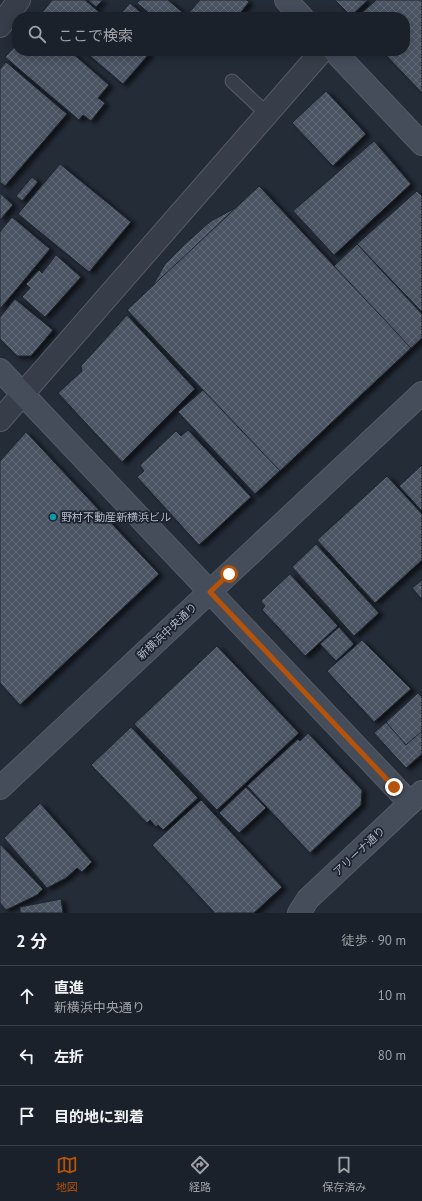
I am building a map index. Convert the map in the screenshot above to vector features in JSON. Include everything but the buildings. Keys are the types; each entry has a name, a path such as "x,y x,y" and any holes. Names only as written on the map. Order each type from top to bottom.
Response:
{"street":[{"path":"0,26 19,0"},
{"path":"286,0 297,12"},
{"path":"0,420 318,56"},
{"path":"339,56 422,144"},
{"path":"0,370 210,592 416,798"},
{"name":"新横浜中央通り","path":"0,788 422,393"},
{"name":"アリーナ通り","path":"299,913 308,899 416,798"}],"lane":[{"path":"232,81 267,114"}],"place":[{"name":"野村不動産新横浜ビル","path":"53,517"}],"route":[{"path":"229,574 210,592 394,787"}]}
